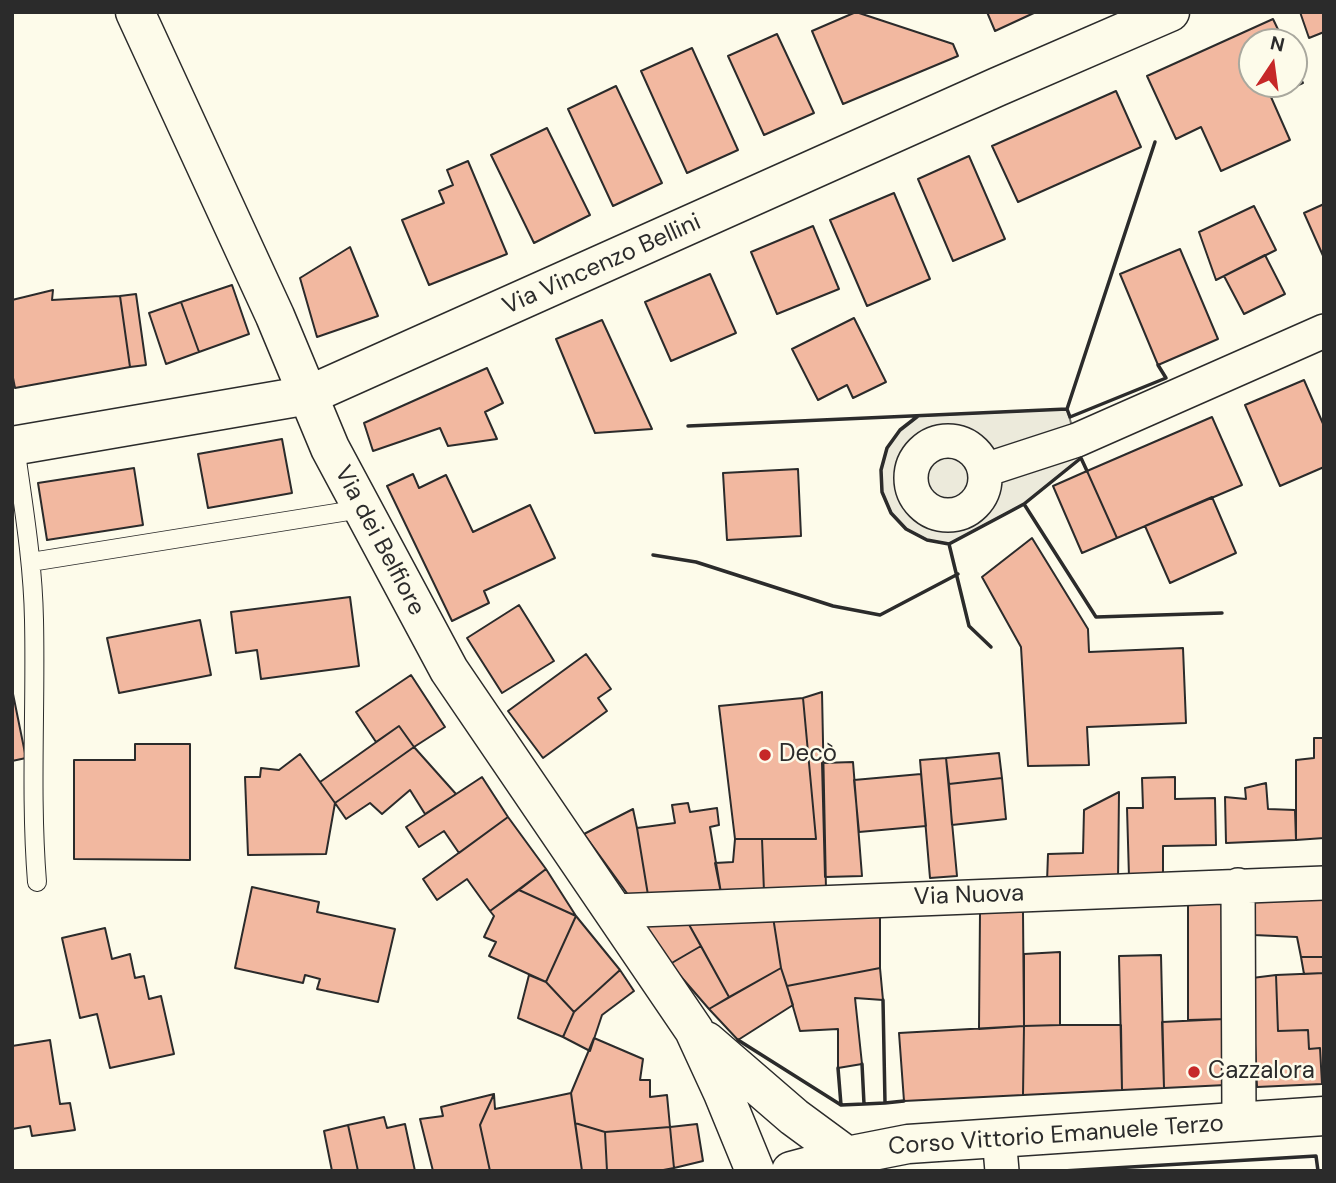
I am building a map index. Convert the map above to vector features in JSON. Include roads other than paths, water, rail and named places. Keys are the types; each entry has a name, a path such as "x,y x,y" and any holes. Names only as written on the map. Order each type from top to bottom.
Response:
{"street":[{"name":"Via dei Belfiore","path":"135,12 275,316 330,448 449,670 694,1030"},
{"name":"Via Vincenzo Bellini","path":"14,446 309,395 1114,23 1170,12"},
{"path":"985,470 1077,440 1324,331"},
{"name":"Via Nuova","path":"614,911 1324,883"},
{"path":"1238,885 1239,1121"},
{"path":"694,1030 794,1117 847,1156"},
{"path":"694,1030 755,1171"},
{"name":"Corso Vittorio Emanuele Terzo","path":"791,1171 908,1144 1000,1154 1239,1121 1324,1116"}],"lane":[{"path":"14,446 31,562 34,618 34,843 37,881"},
{"path":"31,562 361,509"}],"place":[{"name":"Decò","path":"765,755"},
{"name":"Cazzalora","path":"1194,1072"}]}
